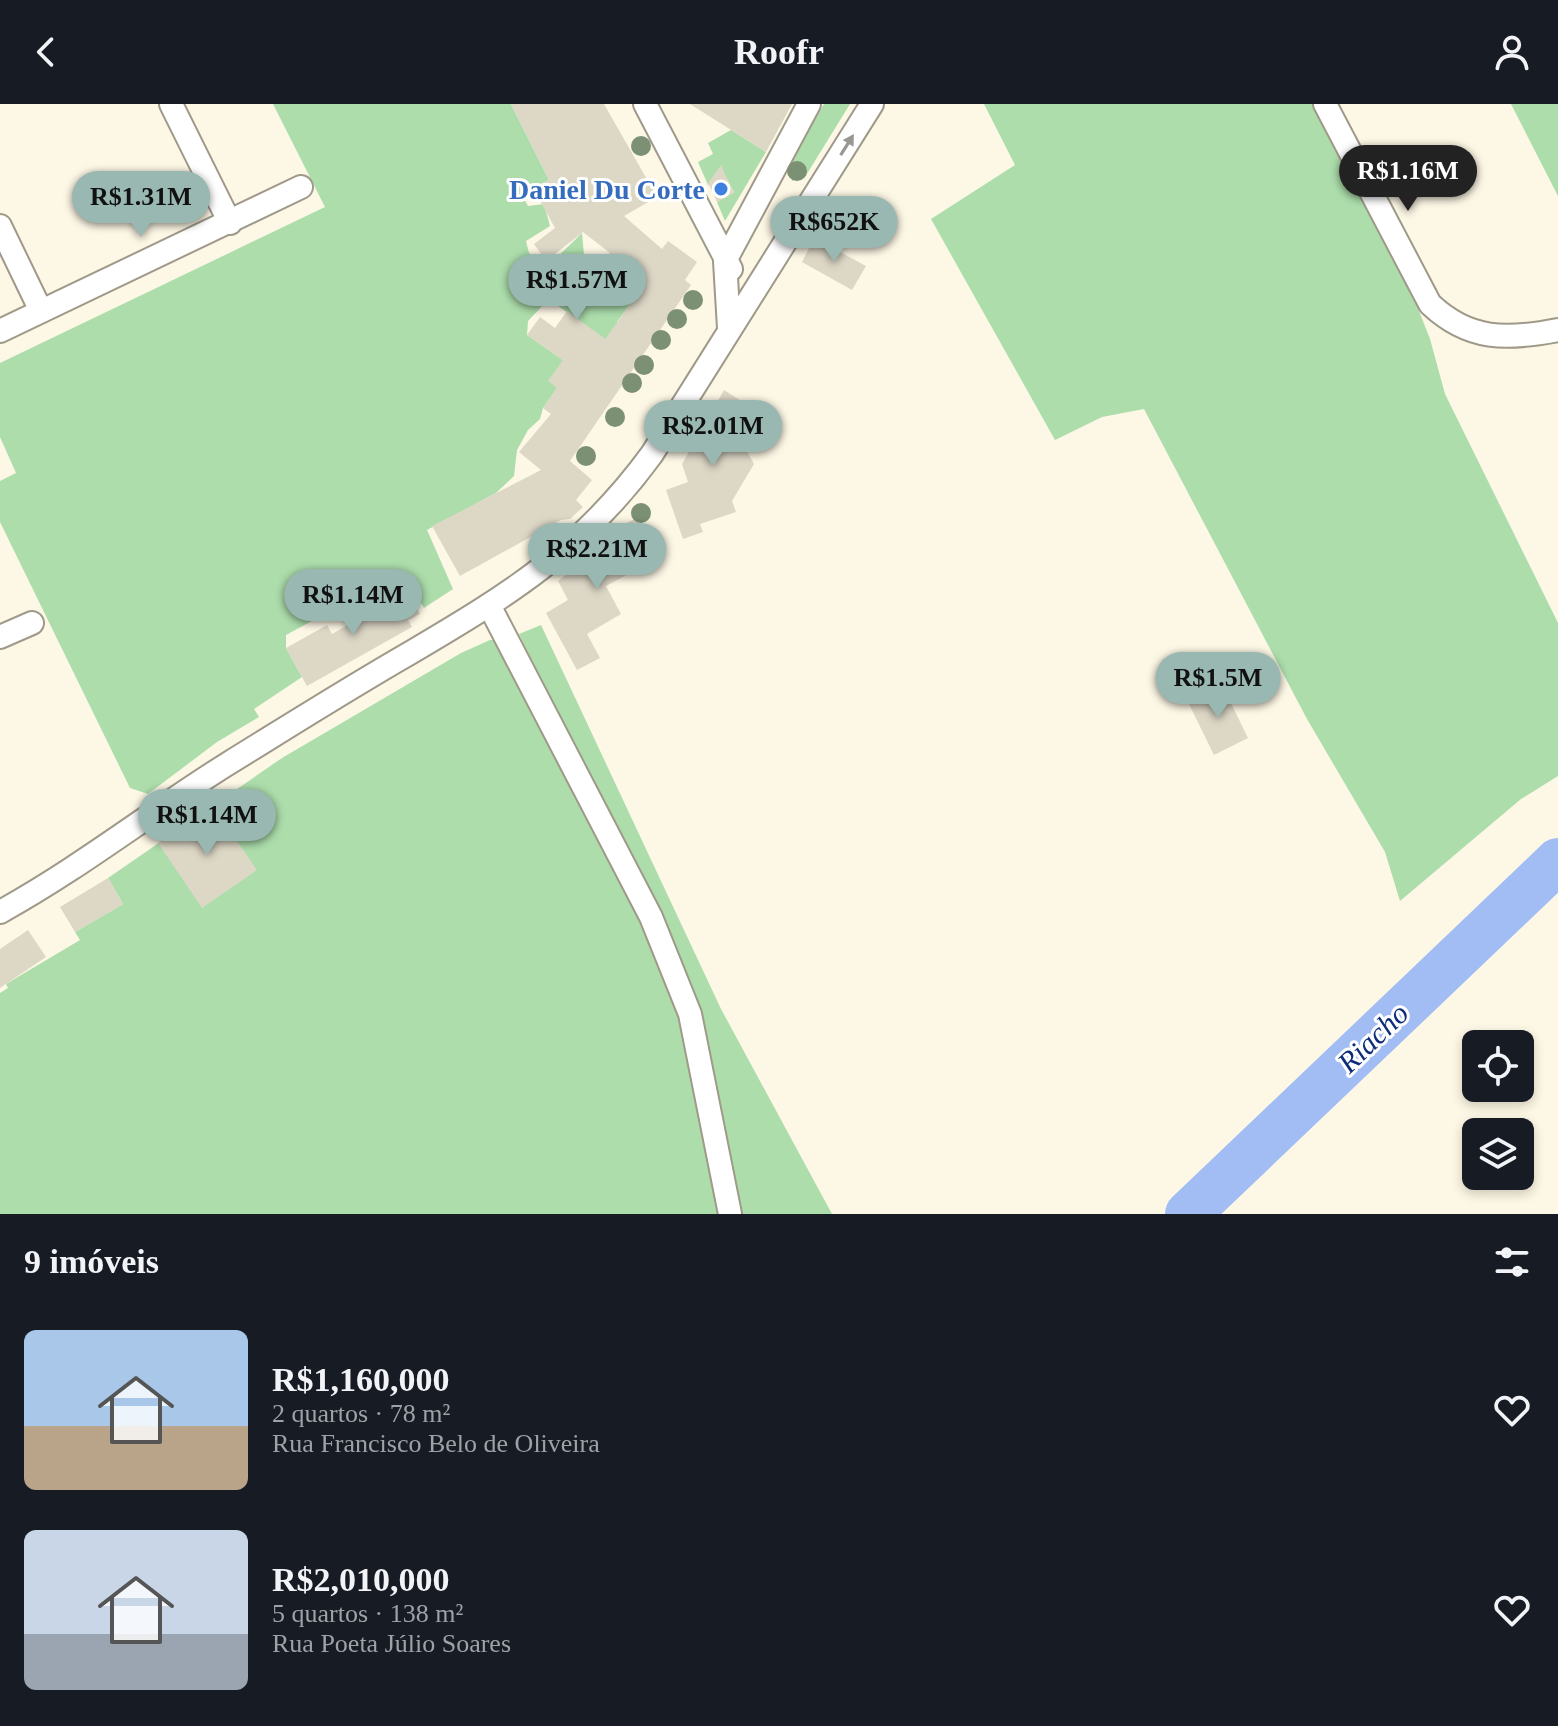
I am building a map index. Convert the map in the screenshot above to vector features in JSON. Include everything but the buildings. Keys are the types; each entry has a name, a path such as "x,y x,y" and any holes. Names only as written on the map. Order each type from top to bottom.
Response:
{"street":[{"path":"171,104 230,223"},
{"path":"645,104 725,261 752,295"},
{"path":"729,328 725,261 809,104"},
{"path":"0,912 47,886 164,803 490,607 574,545 620,498 652,454 872,104"},
{"path":"1325,104 1430,304 1452,325 1482,335 1558,330"},
{"path":"0,331 301,187"},
{"path":"0,226 41,311"},
{"path":"490,607 651,917 684,1000 708,1097 730,1214"},
{"path":"0,637 32,623"}],"green space":[{"path":"273,104 511,104 549,180 521,194 528,206 544,204 550,226 526,241 529,253 549,265 582,233 585,266 593,266 610,253 628,267 615,284 634,299 617,322 636,361 551,301 545,303 528,321 527,335 563,360 557,388 543,408 540,419 528,430 517,450 514,476 496,493 427,530 453,589 424,608 403,572 286,635 286,648 302,677 254,709 259,717 217,742 148,794 130,788 0,522 0,481 16,473 0,437 0,363 325,207"},
{"path":"824,104 850,104 805,177 792,181 789,165"},
{"path":"984,104 1313,104 1406,278 1430,339 1445,394 1558,623 1558,776 1521,799 1400,901 1385,852 1307,719 1144,409 1102,417 1055,440 931,219 1015,165"},
{"path":"1511,104 1558,104 1558,196"},
{"path":"731,130 766,152 725,221 717,202 734,192 726,177 708,185 698,162 713,154 708,143"},
{"path":"541,625 721,1009 832,1214 736,1214 693,1003 519,634"},
{"path":"490,640 498,640 661,960 690,1037 723,1214 0,1214 0,993 8,988 6,984 80,940 75,932 123,904 108,878 282,758 461,653"}],"waterway":[{"name":"Riacho","path":"1188,1214 1558,861"}],"place":[{"name":"Daniel Du Corte","path":"721,189"}]}
